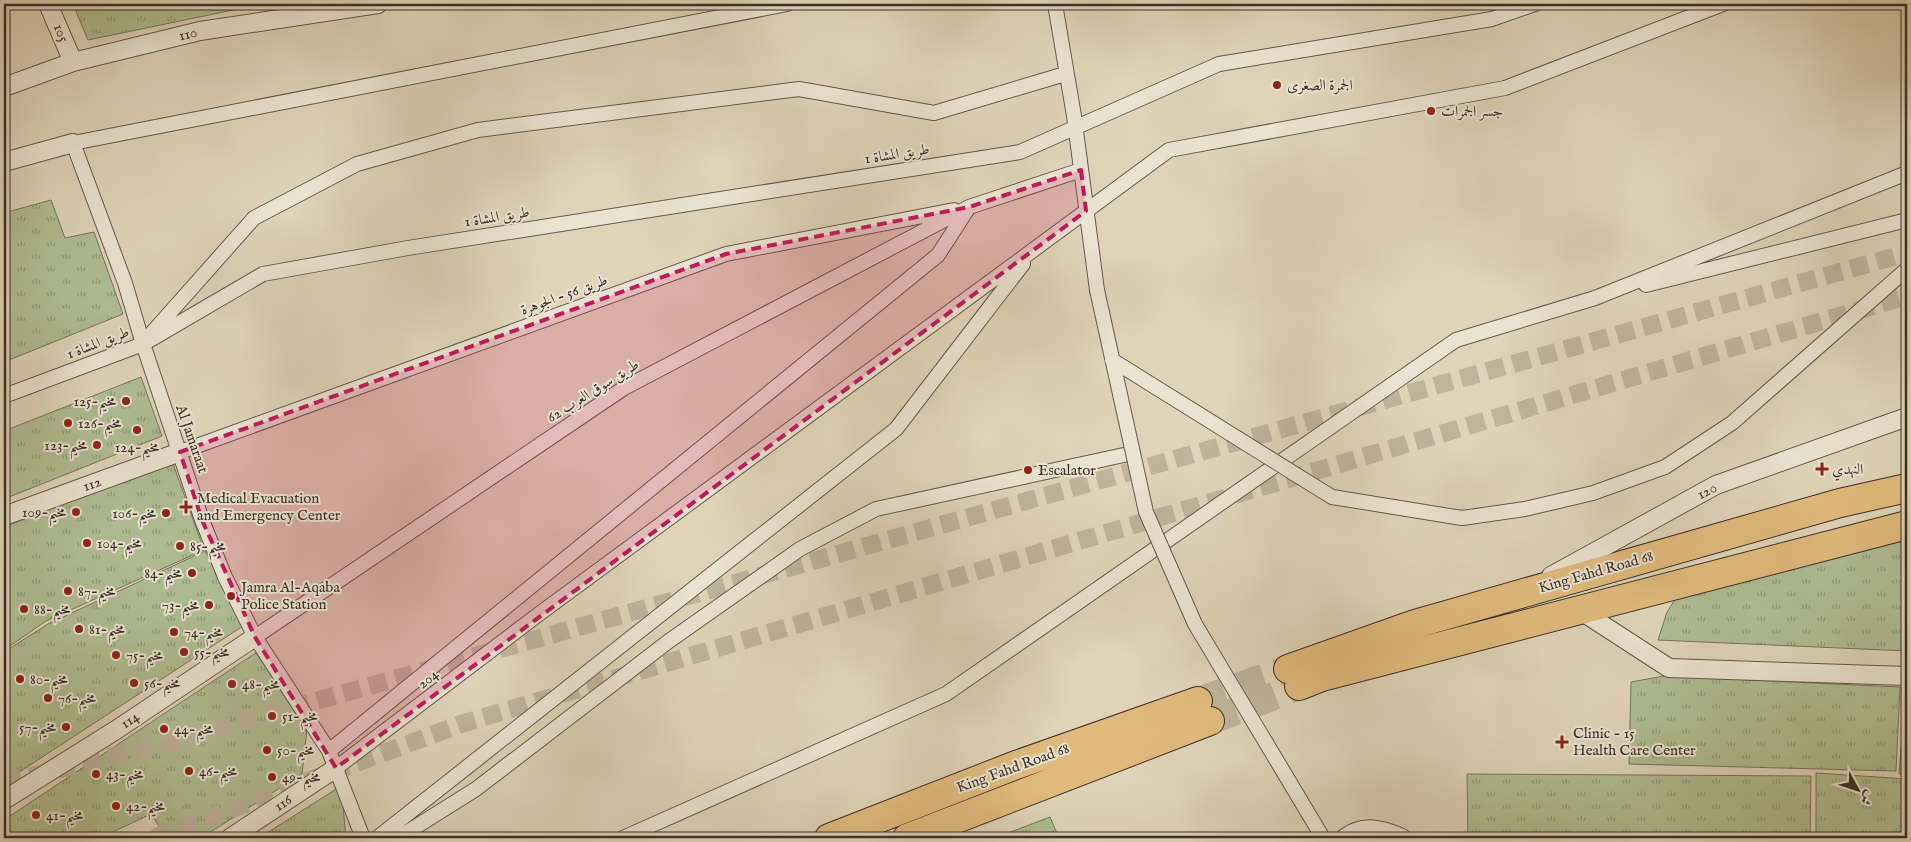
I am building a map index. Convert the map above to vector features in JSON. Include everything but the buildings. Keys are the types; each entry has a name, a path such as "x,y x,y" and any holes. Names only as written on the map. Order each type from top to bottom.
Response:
{"main road":[{"name":"King Fahd Road 68","path":"1907,488 1840,503 1415,624 1293,677 1322,677 1907,525"},
{"name":"King Fahd Road 68","path":"829,838 1016,765 1204,711 907,838"}],"street":[{"name":"105","path":"48,4 73,62"},
{"name":"110","path":"4,87 73,62 200,31 378,4"},
{"path":"4,162 72,143 787,4"},
{"path":"1055,4 1065,74 1074,116 1096,290 1146,512 1195,624 1323,838"},
{"name":"طريق المشاة 1","path":"4,396 143,344 263,274 408,248 1020,152 1219,64 1492,19 1535,4"},
{"name":"204","path":"336,768 539,614 1169,150 1505,88 1723,4"},
{"path":"143,344 254,218 356,164 478,130 799,89 934,113 1065,74"},
{"name":"Al Jamaraat","path":"72,143 125,283 143,344 202,520 225,576 255,637 329,751 363,838"},
{"path":"329,751 938,255 969,207 1081,170"},
{"path":"1595,298 1907,173"},
{"name":"طريق 56 - الجوهرة","path":"180,452 726,254 969,207"},
{"name":"طريق سوق العرب 62","path":"255,637 624,388 969,207"},
{"path":"623,838 946,694 1456,340 1595,298 1907,220"},
{"path":"377,838 896,429 1033,250"},
{"path":"1112,360 1332,497 1462,518 1525,509 1593,493 1665,467 1732,423 1907,269"},
{"name":"120","path":"1520,594 1716,485 1907,417"},
{"name":"112","path":"4,516 180,452"},
{"path":"398,838 476,789 669,641 808,545 876,509 1133,453"},
{"path":"1578,610 1669,668 1907,676"},
{"name":"114","path":"4,800 116,730 255,637"},
{"name":"116","path":"230,838 336,768"},
{"path":"1344,838 1353,832 1373,828 1402,838"}],"highlighted area":[{"path":"1081,170 1086,211 336,768 255,637 202,520 180,452 726,254 969,207"}],"green space":[{"path":"73,4 262,4 88,40"},
{"path":"51,200 65,238 94,232 123,314 4,362 4,213"},
{"path":"141,377 162,436 4,499 4,431"},
{"path":"172,461 204,550 46,621 4,650 4,527"},
{"path":"1900,538 1904,560 1907,560 1907,651 1658,640 1667,612 1676,598"},
{"path":"205,551 243,626 4,782 4,652 48,624"},
{"path":"260,650 307,729 302,774 201,838 167,838 151,814 100,838 4,838 4,820"},
{"path":"1664,676 1900,687 1896,771 1629,764 1631,682"},
{"path":"1906,685 1907,774 1899,774"},
{"path":"1816,773 1907,779 1907,838 1816,838"},
{"path":"1467,774 1811,776 1810,838 1468,838"},
{"path":"341,786 346,838 259,838"},
{"path":"1050,817 1059,838 995,838"}],"tunnel":[{"path":"4,783 174,741 1907,253"},
{"path":"154,838 464,723 1907,296"},
{"path":"1198,701 1288,669"},
{"path":"1210,721 1299,686"}],"place":[{"name":"الجمرة الصغرى","path":"1277,85"},
{"name":"جسر الجمرات","path":"1431,111"},
{"name":"مخيم-125","path":"126,401"},
{"name":"مخيم-126","path":"68,423"},
{"name":"مخيم-124","path":"137,430"},
{"name":"مخيم-123","path":"97,445"},
{"name":"النهدي","path":"1822,469"},
{"name":"Escalator","path":"1028,470"},
{"name":"Medical Evacuation and Emergency Center","path":"186,507"},
{"name":"مخيم-109","path":"76,512"},
{"name":"مخيم-106","path":"166,513"},
{"name":"مخيم-104","path":"87,543"},
{"name":"مخيم-85","path":"180,546"},
{"name":"مخيم-84","path":"192,573"},
{"name":"مخيم-87","path":"68,591"},
{"name":"Jamra Al-Aqaba Police Station","path":"231,596"},
{"name":"مخيم-73","path":"209,605"},
{"name":"مخيم-88","path":"24,609"},
{"name":"مخيم-81","path":"79,629"},
{"name":"مخيم-74","path":"174,632"},
{"name":"مخيم-55","path":"184,652"},
{"name":"مخيم-75","path":"116,655"},
{"name":"مخيم-80","path":"20,679"},
{"name":"مخيم-56","path":"134,683"},
{"name":"مخيم-48","path":"232,684"},
{"name":"مخيم-76","path":"48,698"},
{"name":"مخيم-51","path":"272,716"},
{"name":"مخيم-57","path":"66,727"},
{"name":"مخيم-44","path":"164,729"},
{"name":"Clinic - 15 Health Care Center","path":"1562,742"},
{"name":"مخيم-50","path":"267,750"},
{"name":"مخيم-46","path":"189,771"},
{"name":"مخيم-43","path":"96,774"},
{"name":"مخيم-49","path":"272,777"},
{"name":"مخيم-42","path":"116,806"},
{"name":"مخيم-41","path":"36,815"}]}
